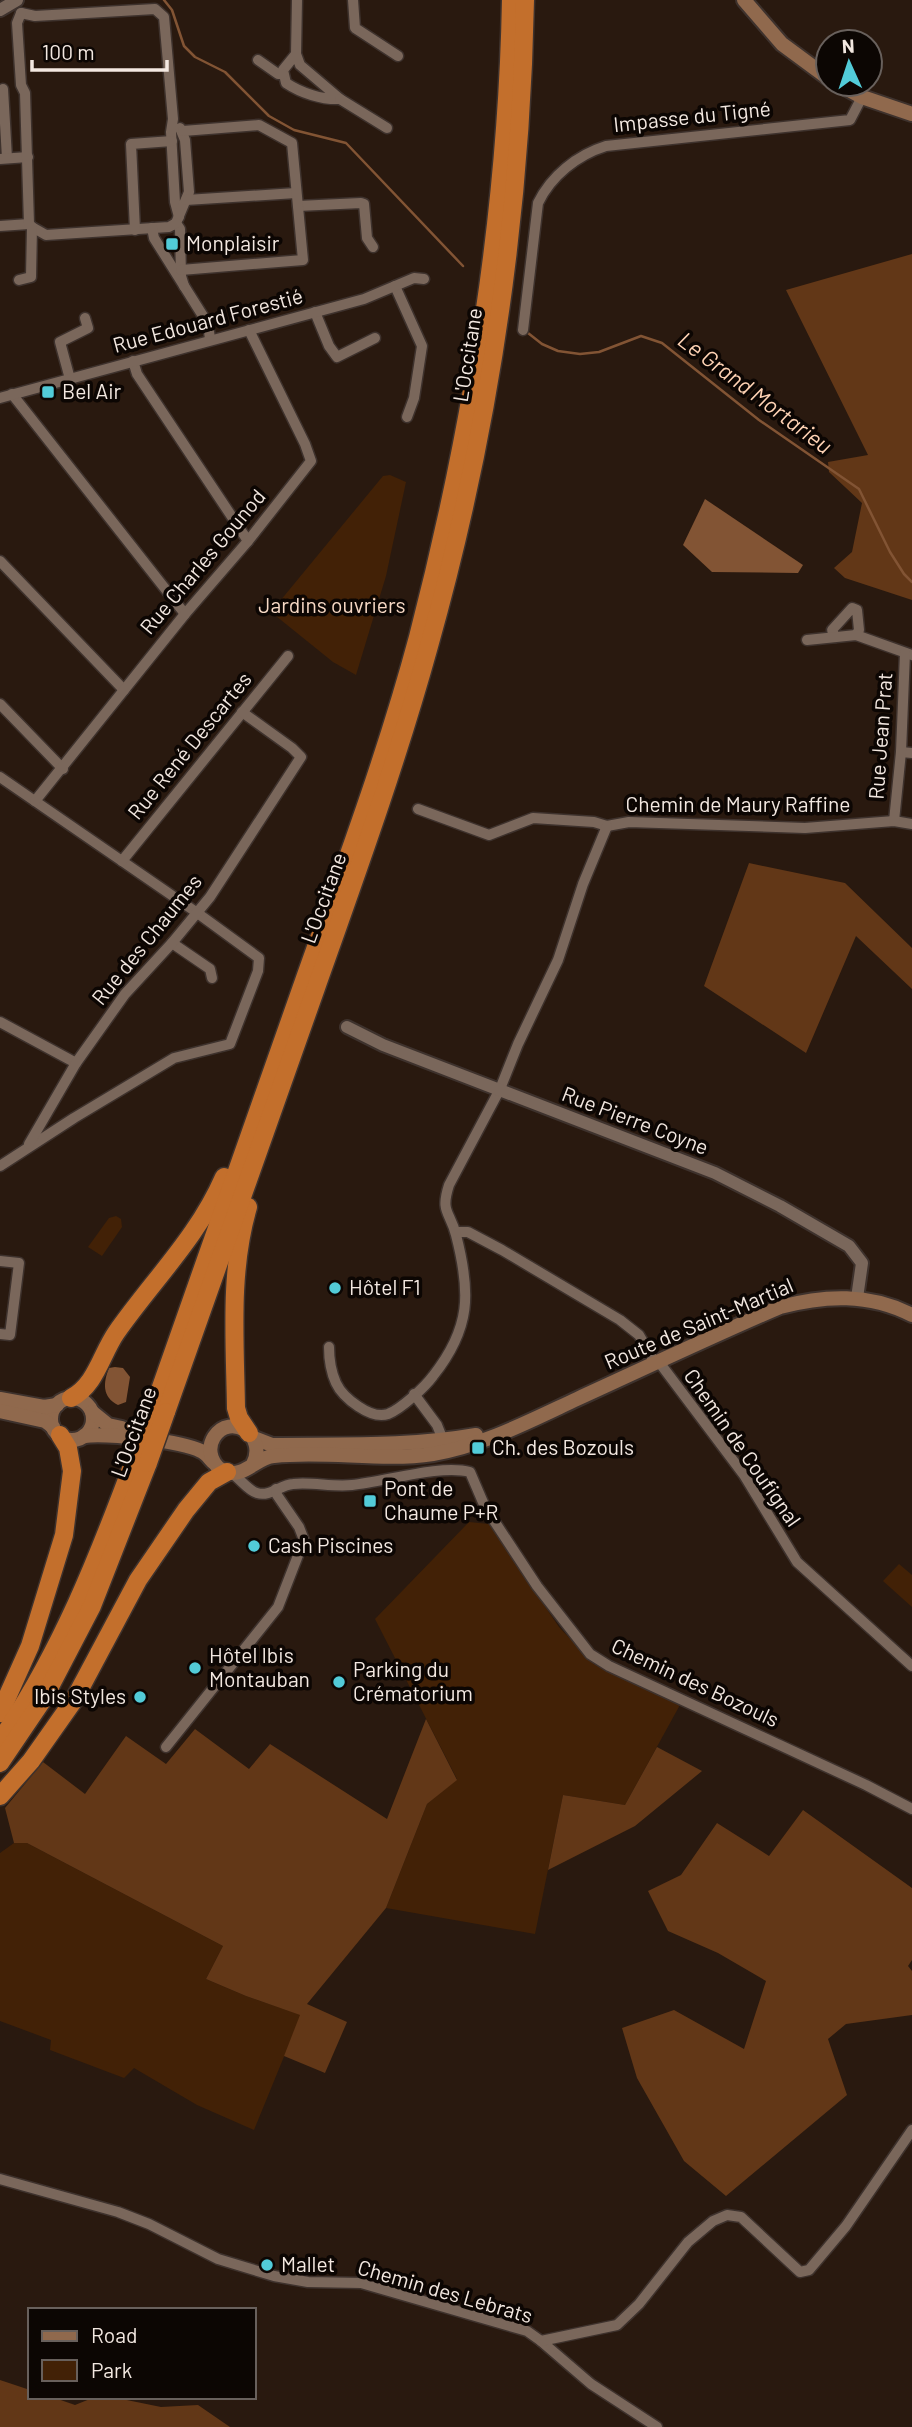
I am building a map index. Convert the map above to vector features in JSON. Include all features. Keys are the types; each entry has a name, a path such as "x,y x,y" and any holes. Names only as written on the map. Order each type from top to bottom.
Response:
{"highway":[{"name":"L'Occitane","path":"263,1117 384,751 417,640 443,538 482,334 494,244 504,139 511,0"},
{"name":"L'Occitane","path":"0,1763 44,1698 92,1606 263,1117 397,754 430,644 456,541 480,426 508,246 518,140 525,0"},
{"path":"64,1402 87,1387 116,1334 196,1230 216,1195 237,1147 263,1117"},
{"path":"251,1435 236,1408 235,1281 247,1211 261,1165 263,1117"},
{"path":"0,1713 30,1646 64,1535 72,1471 68,1448 56,1431"},
{"name":"L'Occitane","path":"0,1741 19,1713 71,1619 142,1460"},
{"path":"0,1796 31,1761 74,1700 138,1580 186,1510 209,1482 224,1470"}],"main road":[{"path":"744,0 782,44 814,68"},
{"path":"865,98 912,114"},
{"name":"Route de Saint-Martial","path":"252,1465 272,1456 435,1453 478,1442 780,1307 810,1299 857,1298 882,1303 912,1315"},
{"path":"0,1399 44,1407 64,1402 84,1402 92,1412 116,1428 195,1439 216,1434 229,1427 243,1429 251,1435 257,1451 252,1465 245,1471 224,1470 204,1452 189,1447 108,1434 72,1440 45,1421 0,1411"},
{"path":"56,1431 52,1415 64,1402"},
{"path":"84,1436 92,1425 92,1412"},
{"name":"Route de Saint-Martial","path":"251,1435 272,1445 422,1443 508,1429"},
{"path":"216,1434 210,1448 224,1470"},
{"path":"376,1456 435,1448 443,1440"}],"street":[{"path":"297,0 296,54 300,65 340,99 387,128"},
{"path":"353,0 355,27 398,56"},
{"path":"0,10 16,4"},
{"path":"16,4 35,16 155,9 164,17 173,119 175,202 184,286"},
{"path":"16,4 21,85 25,93 31,277 19,280"},
{"path":"296,54 283,70 286,83 295,89 340,99"},
{"path":"258,60 278,74 283,74"},
{"path":"21,85 2,89 4,158 28,157"},
{"name":"Impasse du Tigné","path":"523,330 538,203 547,185 566,167 606,146 850,120 861,98"},
{"path":"0,226 30,226 46,235 169,227 177,220 186,200 188,181 183,131 173,119"},
{"path":"181,270 303,260 292,143 259,125 183,131"},
{"path":"135,230 131,144 172,141"},
{"path":"186,200 296,193"},
{"path":"298,206 362,202 367,238 373,247"},
{"path":"152,228 154,238 208,324 210,339"},
{"name":"Rue Edouard Forestié","path":"0,398 364,299 414,278 424,279"},
{"path":"395,286 422,345 414,398 407,417"},
{"path":"315,312 329,346 337,357 375,338"},
{"path":"70,379 60,342 88,328 85,318"},
{"name":"Rue Charles Gounod","path":"35,801 311,461 249,330"},
{"path":"133,361 137,374 248,541"},
{"path":"12,394 185,614"},
{"path":"0,561 124,690"},
{"path":"835,637 832,631 852,608 857,610 859,630 856,635"},
{"path":"807,640 856,635 908,654"},
{"name":"Rue Jean Prat","path":"894,821 906,752 908,654"},
{"name":"Rue René Descartes","path":"122,861 288,656"},
{"path":"0,704 63,769"},
{"name":"Rue des Chaumes","path":"26,1148 76,1063 125,994 210,897 301,757 242,712"},
{"path":"0,777 259,958 258,971 230,1044 174,1058 0,1166"},
{"name":"Chemin de Maury Raffine","path":"418,809 489,835 533,818 594,822 607,826 629,822 805,828 894,821 912,824"},
{"name":"Chemin de Maury Raffine","path":"456,1232 443,1202 449,1185 500,1089 558,960 583,884 607,826"},
{"path":"172,943 210,969 212,978"},
{"path":"0,1022 76,1063"},
{"name":"Rue Pierre Coyne","path":"347,1027 383,1045 715,1173 780,1206 849,1246 862,1263 857,1298"},
{"path":"329,1347 328,1359 337,1386 364,1412 389,1414 432,1378 462,1329 466,1306 465,1282 456,1232"},
{"name":"Chemin de Coufignal","path":"456,1232 468,1233 502,1250 620,1320 639,1335 744,1475 797,1562 912,1666"},
{"path":"0,1261 19,1263 10,1335 0,1334"},
{"path":"414,1394 437,1426 443,1440"},
{"path":"422,1443 430,1434 429,1418"},
{"path":"252,1465 251,1484 257,1493"},
{"path":"224,1470 257,1493"},
{"name":"Chemin des Bozouls","path":"257,1493 269,1493 295,1483 351,1485 442,1471 470,1472 485,1507 500,1530 537,1586 590,1654 609,1666 912,1809"},
{"path":"166,1747 278,1607 304,1539 299,1527 276,1495 276,1489"},
{"path":"541,2340 617,2325 639,2304 688,2242 713,2221 727,2215 741,2217 803,2272 809,2270 846,2226 912,2130"},
{"name":"Chemin des Lebrats","path":"0,2179 118,2212 149,2224 218,2259 274,2276 308,2282 361,2283 527,2331 591,2384 657,2427"}],"green space":[{"name":"Jardins ouvriers","path":"390,475 406,482 386,576 356,675 333,662 271,612 383,476"},
{"path":"116,1216 121,1219 122,1227 102,1256 88,1247 109,1218"},
{"path":"469,1522 489,1524 559,1627 594,1664 681,1703 625,1805 563,1795 535,1934 386,1908 427,1804 457,1779 375,1619"},
{"path":"899,1564 912,1575 912,1607 883,1581"},
{"path":"14,1843 27,1843 223,1946 206,1979 301,2015 254,2130 197,2105 134,2068 124,2078 50,2050 51,2040 0,2021 0,1853"}],"shaded area":[{"path":"912,254 912,600 845,578 834,568 852,552 862,503 829,472 828,462 868,455 786,290"},
{"path":"705,499 803,565 798,573 712,572 683,545"},
{"path":"749,863 845,883 912,948 912,989 856,936 806,1053 704,986"},
{"path":"109,1368 123,1368 130,1377 126,1402 118,1405 109,1398 105,1389"},
{"path":"426,1719 457,1780 427,1804 386,1908 307,2004 347,2022 325,2073 284,2056 300,2015 206,1979 223,1946 27,1843 14,1843 5,1808 43,1762 85,1794 126,1736 166,1764 195,1729 249,1769 270,1744 387,1819"},
{"path":"657,1747 702,1771 635,1826 548,1870 563,1795 625,1805"},
{"path":"803,1810 912,1888 912,1960 908,1966 912,1971 912,2015 846,2024 828,2039 847,2095 726,2196 684,2161 637,2078 622,2028 674,2010 744,2049 766,1981 718,1953 668,1931 648,1891 681,1875 717,1823 769,1856"},
{"path":"0,2380 28,2389 28,2399 58,2399 75,2405 90,2399 122,2399 161,2407 198,2405 230,2427 0,2427"}],"waterway":[{"name":"Le Grand Mortarieu","path":"164,0 172,10 184,46 195,57 225,72 269,116 294,130 346,143 463,266"},
{"name":"Le Grand Mortarieu","path":"528,333 542,344 558,351 580,354 599,352 641,336 662,343 759,420 859,489 890,552 912,582"}],"place":[{"name":"Monplaisir","path":"172,244"},
{"name":"Bel Air","path":"48,392"},
{"name":"Hôtel F1","path":"335,1288"},
{"name":"Ch. des Bozouls","path":"478,1448"},
{"name":"Pont de Chaume P+R","path":"370,1501"},
{"name":"Cash Piscines","path":"254,1546"},
{"name":"Hôtel Ibis Montauban","path":"195,1668"},
{"name":"Parking du Crématorium","path":"339,1682"},
{"name":"Ibis Styles","path":"140,1697"},
{"name":"Mallet","path":"267,2265"}]}
